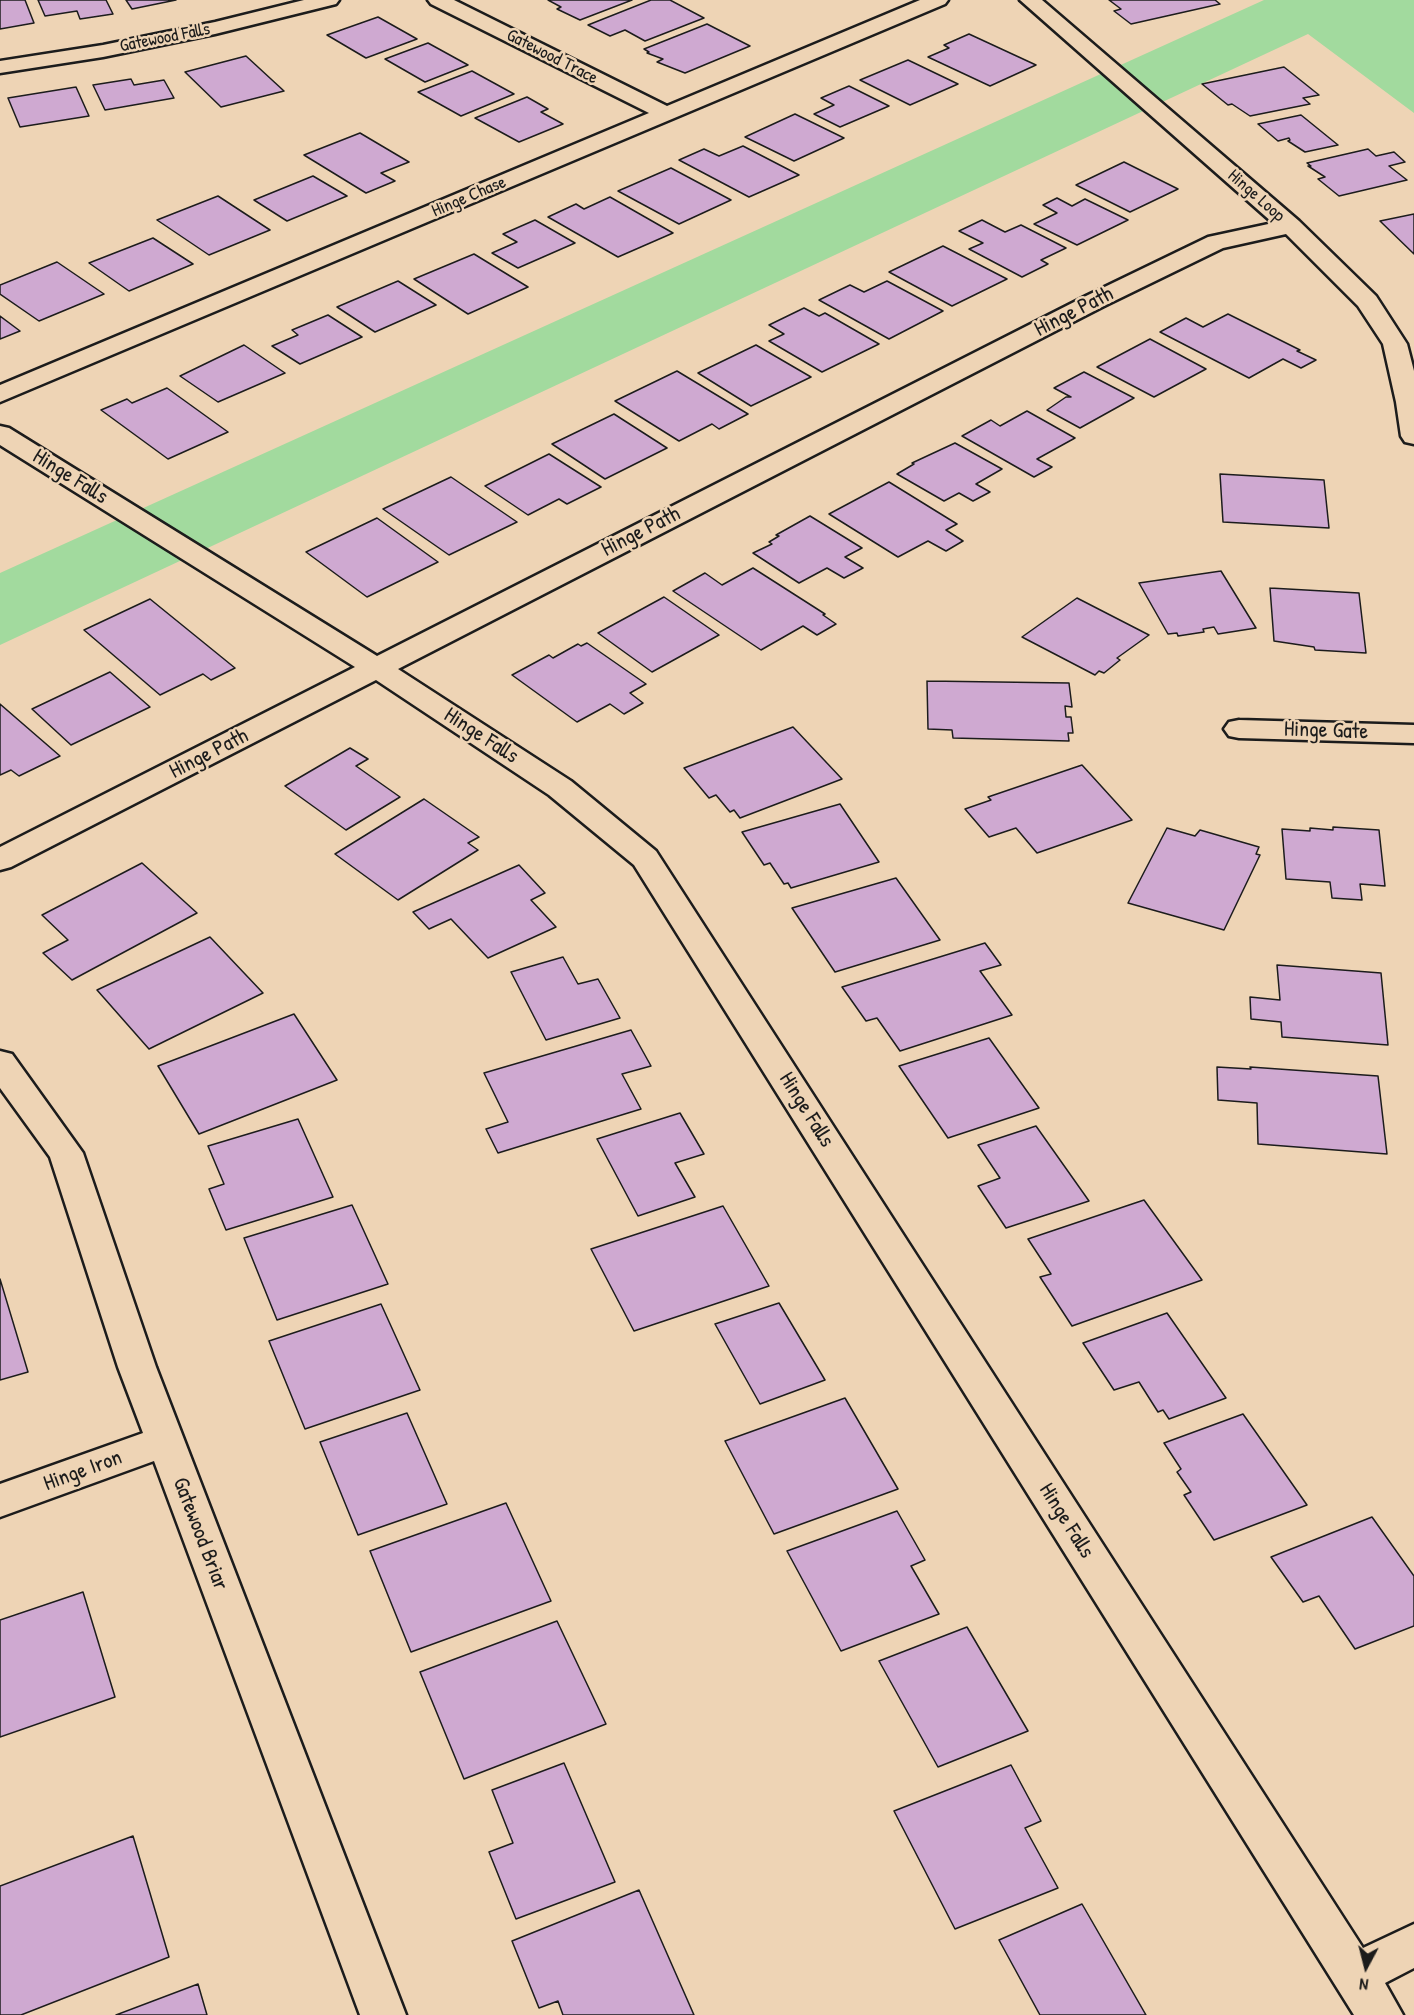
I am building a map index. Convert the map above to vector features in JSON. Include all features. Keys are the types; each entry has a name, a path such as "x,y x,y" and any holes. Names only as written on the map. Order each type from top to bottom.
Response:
{"street":[{"name":"Gatewood Falls","path":"0,67 103,51 215,28 329,0"},
{"name":"Gatewood Trace","path":"438,0 667,114"},
{"name":"Hinge Chase","path":"0,394 938,0"},
{"name":"Hinge Loop","path":"1030,0 1291,226 1367,301 1395,344 1409,402 1414,436"},
{"name":"Hinge Path","path":"0,860 1115,291 1216,242 1291,226"},
{"name":"Hinge Falls","path":"0,434 377,668 560,788 645,858 1380,2015"},
{"name":"Hinge Gate","path":"1239,729 1414,734"},
{"name":"Gatewood Briar","path":"0,1063 66,1153 137,1367 383,2015"},
{"name":"Hinge Iron","path":"0,1501 165,1442"},
{"path":"1354,1975 1414,1945"}],"green space":[{"path":"1264,0 1414,0 1414,113 1308,34 0,645 0,573"}],"building":[{"path":"0,0 25,0 34,23 0,29"},
{"path":"38,0 106,0 113,14 80,19 77,11 45,16"},
{"path":"126,0 176,0 132,9"},
{"path":"548,0 632,0 580,20 557,9 561,7"},
{"path":"651,0 670,0 704,18 645,41 625,30 610,36 588,25"},
{"path":"1109,0 1215,0 1220,4 1131,24 1114,11 1121,9"},
{"path":"378,17 417,39 366,58 327,35"},
{"path":"707,24 750,46 685,73 657,62 663,59 647,53 649,52 644,49"},
{"path":"969,34 1036,65 990,86 928,57 949,48 944,45"},
{"path":"428,43 468,65 425,82 385,59"},
{"path":"246,56 284,91 221,107 185,72"},
{"path":"908,60 958,84 910,105 860,80"},
{"path":"1284,67 1319,95 1303,98 1310,104 1250,116 1232,104 1228,105 1202,84"},
{"path":"472,71 514,94 461,116 418,92"},
{"path":"131,79 134,85 164,80 174,98 105,110 93,85"},
{"path":"849,86 889,106 840,127 814,114 834,105 821,98"},
{"path":"76,87 89,116 20,127 8,98"},
{"path":"527,97 548,109 541,112 563,124 519,142 475,118"},
{"path":"795,114 844,138 794,161 745,137"},
{"path":"1301,115 1338,145 1305,152 1288,141 1289,138 1278,141 1258,124"},
{"path":"360,133 409,162 381,173 395,181 366,193 304,155"},
{"path":"743,146 799,175 749,197 679,160 704,149 719,156"},
{"path":"1368,149 1376,156 1394,152 1405,162 1389,166 1407,180 1339,196 1318,179 1325,177 1307,163"},
{"path":"1124,162 1178,189 1130,212 1076,185"},
{"path":"671,168 731,200 679,224 618,191"},
{"path":"313,176 347,196 287,221 254,200"},
{"path":"218,196 270,230 209,255 157,220"},
{"path":"610,197 673,233 618,257 548,217 576,204 584,209"},
{"path":"1057,198 1072,206 1085,199 1128,220 1077,245 1034,224 1057,213 1043,205"},
{"path":"1414,214 1414,254 1380,221"},
{"path":"535,220 575,243 518,268 492,253 517,242 503,234"},
{"path":"982,220 1005,232 1021,225 1066,248 1041,260 1048,264 1022,277 969,249 983,243 959,231"},
{"path":"153,238 193,264 129,291 89,263"},
{"path":"943,246 1007,279 952,306 889,272"},
{"path":"474,254 528,287 468,314 414,279"},
{"path":"57,262 104,294 39,321 0,294 0,285"},
{"path":"398,281 436,305 375,332 337,307"},
{"path":"887,281 943,311 889,339 819,300 850,285 864,292"},
{"path":"804,308 819,316 825,313 879,344 822,372 769,341 784,334 769,325"},
{"path":"1228,314 1316,360 1301,368 1283,359 1249,378 1160,332 1186,318 1203,327"},
{"path":"328,315 362,337 300,364 272,346 298,335 292,330"},
{"path":"0,316 20,331 0,339"},
{"path":"1150,339 1206,369 1154,397 1097,367"},
{"path":"244,345 285,373 218,402 180,376"},
{"path":"756,345 811,377 751,406 698,373"},
{"path":"677,371 748,414 719,429 712,424 679,441 615,401"},
{"path":"1084,372 1134,398 1080,428 1047,410 1066,397 1071,397 1054,388"},
{"path":"167,388 228,432 168,459 101,410 127,399 132,403"},
{"path":"1027,411 1075,438 1037,459 1052,467 1034,477 962,436 991,420 1000,426"},
{"path":"614,414 667,448 605,479 552,444"},
{"path":"955,443 1002,469 976,484 990,492 973,501 959,493 944,501 897,474 914,464 912,463"},
{"path":"549,454 601,487 567,504 559,499 528,515 485,486"},
{"path":"1220,474 1324,480 1329,528 1223,522"},
{"path":"451,477 517,522 449,555 383,509"},
{"path":"889,482 957,524 946,530 963,541 946,551 928,541 898,557 829,514"},
{"path":"810,516 862,548 845,557 863,568 844,578 827,568 799,583 753,553 772,544 769,542 779,536 776,535"},
{"path":"377,518 438,562 367,597 306,552"},
{"path":"753,568 825,614 823,615 836,624 817,635 803,626 761,650 673,591 705,573 722,585"},
{"path":"1221,571 1256,628 1218,634 1214,627 1203,629 1204,632 1178,636 1177,633 1168,634 1139,583"},
{"path":"1270,588 1359,593 1366,653 1315,650 1314,647 1274,641"},
{"path":"664,597 719,635 652,672 598,633"},
{"path":"1077,598 1149,635 1117,658 1120,660 1104,673 1099,671 1095,675 1022,637"},
{"path":"150,599 235,668 211,680 203,674 160,695 84,630"},
{"path":"587,643 646,684 630,693 643,703 624,714 610,704 577,722 512,675 549,655 553,658 578,644 581,646"},
{"path":"110,672 150,707 71,745 32,709"},
{"path":"927,681 1069,683 1072,707 1065,706 1066,717 1071,717 1073,733 1068,733 1069,741 953,738 952,730 928,729"},
{"path":"0,704 60,756 19,776 11,770 0,775"},
{"path":"793,727 842,779 740,818 734,810 730,812 716,795 709,798 684,768"},
{"path":"350,748 368,759 356,766 400,797 346,830 285,786"},
{"path":"1082,765 1132,820 1037,853 1016,828 989,837 965,809 991,800 988,797"},
{"path":"424,799 479,837 468,843 478,850 398,900 335,854"},
{"path":"840,804 879,862 791,888 788,883 784,884 770,863 764,865 742,832"},
{"path":"1333,827 1379,830 1385,886 1360,884 1362,900 1332,898 1330,882 1286,879 1282,829 1310,831 1310,828 1333,830"},
{"path":"1167,828 1195,836 1200,830 1259,847 1256,854 1260,855 1224,930 1128,903"},
{"path":"142,863 197,913 72,980 43,953 68,940 42,915"},
{"path":"519,865 545,893 531,900 556,927 488,958 451,919 429,929 413,912"},
{"path":"896,878 940,940 835,972 792,908"},
{"path":"210,937 263,993 149,1049 97,990"},
{"path":"985,943 1001,965 980,971 1012,1015 900,1051 877,1018 866,1021 842,987"},
{"path":"563,957 578,984 598,979 620,1018 546,1040 511,972"},
{"path":"1277,965 1381,973 1388,1045 1282,1037 1281,1022 1251,1019 1250,997 1280,1000"},
{"path":"294,1014 337,1080 199,1134 158,1066"},
{"path":"631,1030 651,1066 622,1074 641,1109 498,1153 486,1129 508,1122 484,1073"},
{"path":"989,1038 1039,1108 948,1138 899,1066"},
{"path":"1217,1067 1251,1069 1250,1067 1378,1076 1387,1154 1258,1144 1257,1103 1218,1100"},
{"path":"680,1113 704,1154 675,1163 695,1197 638,1216 597,1139"},
{"path":"298,1119 333,1197 226,1230 209,1189 224,1184 208,1146"},
{"path":"1036,1126 1089,1201 1006,1228 978,1186 1000,1178 978,1145"},
{"path":"1144,1200 1202,1280 1072,1326 1040,1277 1051,1274 1028,1239"},
{"path":"352,1205 388,1284 277,1320 244,1238"},
{"path":"723,1206 769,1286 634,1331 591,1249"},
{"path":"0,1279 28,1372 0,1380"},
{"path":"779,1303 825,1380 760,1404 715,1324"},
{"path":"381,1304 420,1390 305,1429 269,1341"},
{"path":"1167,1313 1226,1398 1169,1419 1163,1410 1158,1412 1139,1382 1114,1390 1083,1343"},
{"path":"845,1398 898,1489 774,1534 725,1441"},
{"path":"407,1413 447,1504 358,1535 320,1442"},
{"path":"1243,1414 1307,1505 1214,1540 1184,1495 1191,1492 1177,1472 1181,1469 1164,1443"},
{"path":"506,1503 551,1601 411,1652 370,1551"},
{"path":"897,1511 925,1560 911,1566 939,1614 841,1651 787,1551"},
{"path":"1372,1517 1414,1576 1414,1626 1355,1649 1319,1596 1303,1602 1271,1557"},
{"path":"83,1592 115,1697 0,1737 0,1620"},
{"path":"557,1621 606,1724 464,1779 420,1672"},
{"path":"967,1627 1028,1731 938,1767 879,1661"},
{"path":"564,1763 615,1882 516,1919 489,1852 513,1843 492,1790"},
{"path":"1011,1765 1041,1821 1025,1828 1058,1888 955,1929 894,1811"},
{"path":"133,1836 169,1957 21,2015 0,2015 0,1886"},
{"path":"639,1890 694,2015 563,2015 558,2001 539,2008 512,1941"},
{"path":"1082,1904 1146,2015 1040,2015 999,1940"},
{"path":"198,1984 207,2015 116,2015"}]}
